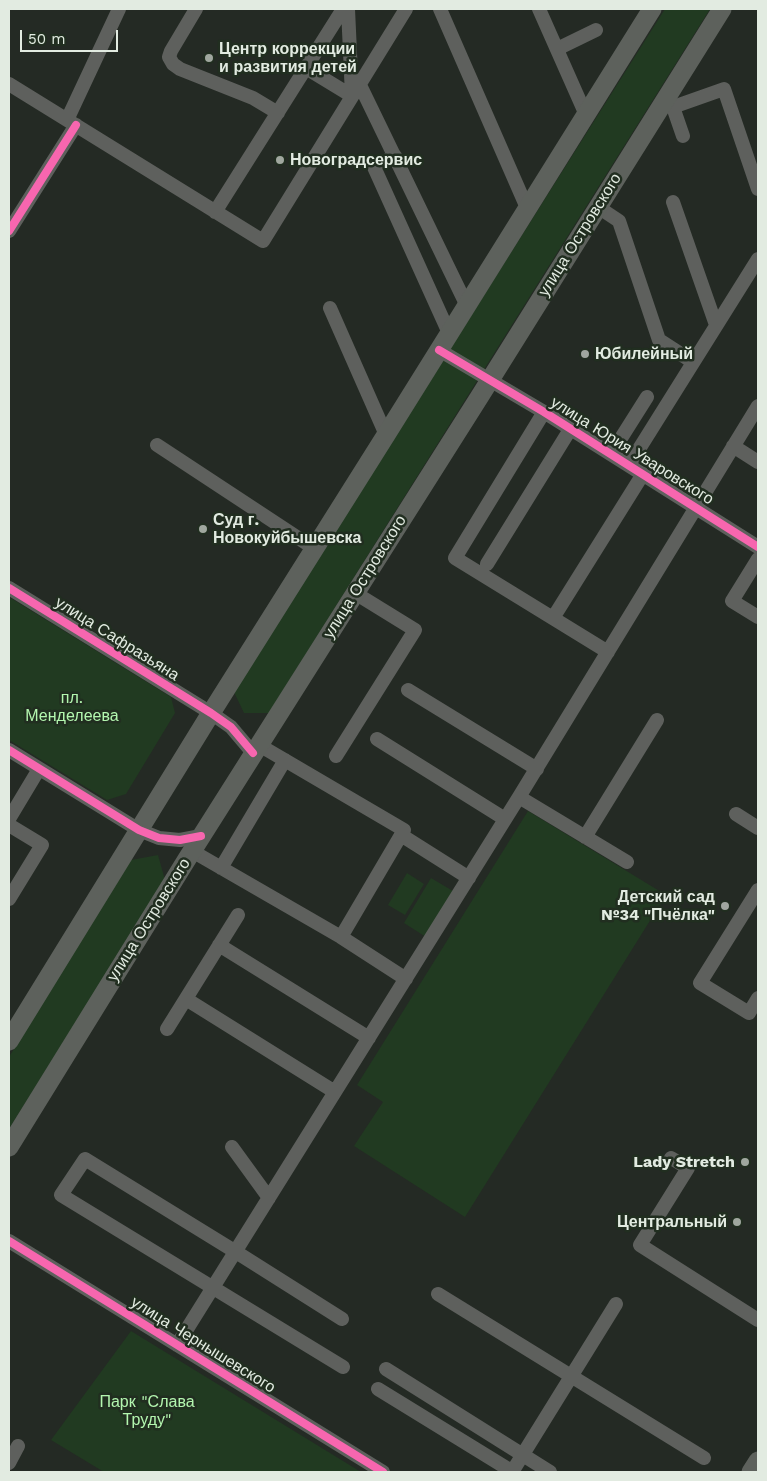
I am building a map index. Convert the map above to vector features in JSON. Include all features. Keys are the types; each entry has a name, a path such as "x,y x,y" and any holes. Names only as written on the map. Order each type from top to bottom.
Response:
{"main road":[{"path":"9,1041 211,713 652,9"},
{"name":"улица Островского","path":"9,1147 197,843 598,207 669,104 722,9"},
{"path":"751,1472 758,1461"}],"street":[{"path":"9,231 71,122 119,9"},
{"path":"196,9 170,51 173,64 180,69 253,98 278,113"},
{"path":"216,212 343,9"},
{"path":"348,9 352,96"},
{"path":"9,84 263,242 406,9"},
{"path":"440,9 527,208"},
{"path":"539,9 586,114"},
{"path":"557,49 596,30"},
{"path":"306,68 352,96"},
{"path":"360,83 467,306"},
{"path":"683,136 669,104 724,89 758,189"},
{"path":"395,156 374,168 449,333"},
{"path":"673,202 716,326"},
{"path":"598,207 619,221 659,340 693,362"},
{"path":"628,465 758,258"},
{"path":"330,308 386,435"},
{"name":"улица Юрия Уваровского","path":"439,350 571,428 758,547"},
{"path":"611,454 646,398"},
{"path":"178,1345 537,769 758,406"},
{"path":"544,412 455,558 608,652"},
{"path":"487,564 571,428"},
{"path":"157,444 315,549"},
{"path":"733,446 758,462"},
{"path":"554,618 643,474"},
{"path":"758,559 732,601 758,617"},
{"name":"улица Сафразьяна","path":"9,588 211,713 231,727 256,749 285,760 404,830 401,835"},
{"path":"336,756 415,630 355,592"},
{"path":"408,690 537,769"},
{"path":"585,837 657,720"},
{"path":"377,739 505,819"},
{"path":"9,750 139,830 159,838 197,843 221,868 341,938 406,979"},
{"path":"221,868 285,760"},
{"path":"9,819 39,769"},
{"path":"519,797 627,862"},
{"path":"736,814 758,828"},
{"path":"9,826 42,845 9,899"},
{"path":"341,938 401,835 469,878"},
{"path":"758,890 700,983 749,1013 758,998"},
{"path":"167,1029 238,915"},
{"path":"219,945 369,1038"},
{"path":"186,1000 336,1092"},
{"path":"232,1148 269,1198"},
{"path":"671,1158 688,1168 640,1245 758,1320"},
{"path":"342,1319 85,1159 61,1194 343,1367"},
{"name":"улица Чернышевского","path":"9,1241 383,1472"},
{"path":"438,1294 704,1458"},
{"path":"378,1389 512,1472 616,1304"},
{"path":"386,1369 550,1472"},
{"path":"9,1463 18,1446"}],"green space":[{"path":"665,9 710,9 483,371 448,352"},
{"path":"446,356 480,376 269,713 244,713 234,692"},
{"name":"пл. Менделеева","path":"9,597 171,697 175,713 126,794 107,800 9,740"},
{"path":"528,811 666,895 465,1217 354,1146 383,1102 357,1085"},
{"path":"158,855 165,880 9,1129 9,1057 131,860"},
{"path":"407,873 424,884 405,915 388,905"},
{"path":"431,878 453,891 426,937 404,923"},
{"name":"Парк \"Слава Труду\"","path":"131,1331 361,1472 104,1472 51,1440"}],"cycle path":[{"path":"9,231 76,125"},
{"path":"439,350 544,412 758,547"},
{"path":"9,588 211,713 231,727 253,753"},
{"path":"9,750 139,830 159,838 180,840 201,836"},
{"path":"9,1241 383,1472"}],"place":[{"name":"Центр коррекции и развития детей","path":"209,58"},
{"name":"Новоградсервис","path":"280,160"},
{"name":"Юбилейный","path":"585,354"},
{"name":"Суд г. Новокуйбышевска","path":"203,529"},
{"name":"Детский сад №34 \"Пчёлка\"","path":"725,906"},
{"name":"Lady Stretch","path":"745,1162"},
{"name":"Центральный","path":"737,1222"}]}
